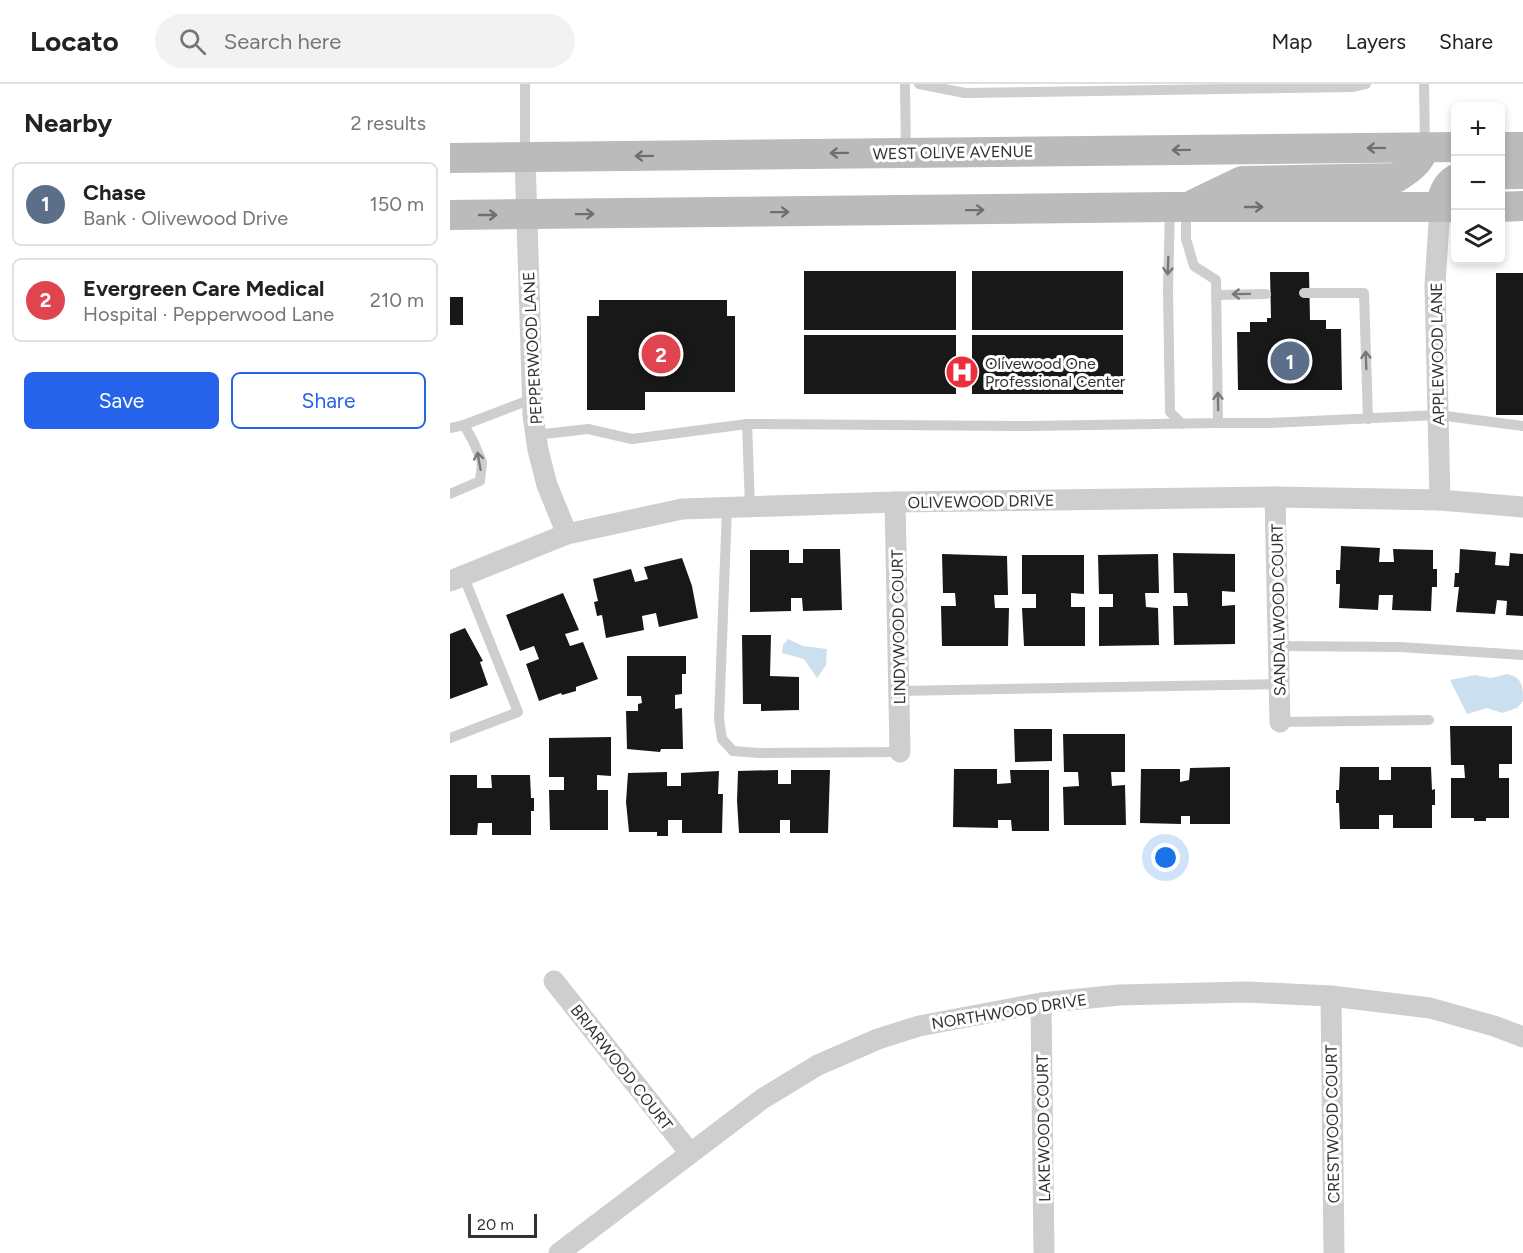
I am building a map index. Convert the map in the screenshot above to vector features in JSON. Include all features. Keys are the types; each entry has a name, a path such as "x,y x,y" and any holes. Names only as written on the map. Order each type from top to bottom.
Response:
{"main road":[{"path":"1178,207 1242,181 1396,177 1413,167 1421,158 1425,147"},
{"name":"WEST OLIVE AVENUE","path":"450,158 1451,147"},
{"path":"1505,147 1523,147"},
{"path":"1505,174 1523,174"},
{"path":"450,215 1178,207 1448,207 1444,191 1451,181"},
{"path":"1505,207 1523,206"}],"street":[{"name":"PEPPERWOOD LANE","path":"525,157 532,399 536,435 547,485 567,534"},
{"name":"APPLEWOOD LANE","path":"1440,500 1435,285 1448,207"},
{"name":"OLIVEWOOD DRIVE","path":"457,578 567,534 682,509 895,502 1275,497 1440,500 1523,507"},
{"name":"SANDALWOOD COURT","path":"1275,497 1281,722"},
{"name":"LINDYWOOD COURT","path":"895,502 900,752"},
{"name":"BRIARWOOD COURT","path":"554,981 690,1153"},
{"name":"NORTHWOOD DRIVE","path":"559,1253 762,1099 818,1065 919,1026 1041,1003 1119,995 1246,992 1331,996 1430,1008 1494,1026 1523,1037"},
{"name":"CRESTWOOD COURT","path":"1331,996 1334,1253"},
{"name":"LAKEWOOD COURT","path":"1041,1003 1044,1253"}],"lane":[{"path":"525,84 525,157"},
{"path":"905,84 906,153"},
{"path":"919,84 955,88 965,93 1023,88 1353,87 1366,84"},
{"path":"1424,84 1425,147"},
{"path":"1178,207 1194,266 1216,280 1218,423"},
{"path":"1178,207 1168,290 1170,412 1182,424"},
{"path":"1304,293 1364,293 1368,419"},
{"path":"1216,295 1266,294"},
{"path":"450,428 464,425 532,399"},
{"path":"536,435 588,429 632,439 747,424 1028,426 1270,423 1438,416 1523,426"},
{"path":"747,424 750,507"},
{"path":"450,494 480,482 482,462 464,425"},
{"path":"727,508 719,719 722,739 733,751 759,753 900,752"},
{"path":"450,738 518,712 457,578"},
{"path":"1279,646 1400,647 1523,656"},
{"path":"899,691 1280,684"},
{"path":"1281,722 1429,720"}],"water":[{"path":"788,639 803,646 827,649 826,665 817,678 804,659 782,653 783,645"},
{"path":"1475,675 1491,678 1512,675 1521,683 1523,701 1517,708 1502,713 1487,708 1467,714 1450,680"}],"building":[{"path":"804,271 956,271 956,330 804,330"},
{"path":"972,271 1123,271 1123,330 972,330"},
{"path":"1270,272 1309,272 1310,320 1326,320 1326,329 1341,329 1342,390 1238,390 1237,332 1250,332 1250,322 1267,322 1267,318 1271,318"},
{"path":"1496,273 1523,273 1523,415 1496,415"},
{"path":"450,297 463,297 463,325 450,325"},
{"path":"599,300 727,300 727,316 735,316 735,392 645,392 645,410 587,410 587,316 599,316"},
{"path":"804,335 956,335 956,394 804,394"},
{"path":"972,335 1123,335 1123,394 972,394"},
{"path":"1341,546 1380,548 1379,562 1394,562 1393,549 1433,550 1433,569 1437,569 1437,587 1432,587 1431,611 1392,610 1393,595 1379,595 1378,610 1339,608 1340,584 1336,584 1336,570 1340,570"},
{"path":"803,549 840,549 842,610 803,611 802,598 791,598 791,611 750,612 750,550 789,550 789,563 803,563"},
{"path":"1460,549 1496,552 1495,565 1509,566 1510,553 1523,554 1523,616 1506,615 1507,601 1497,600 1495,614 1456,612 1459,587 1454,587 1455,573 1459,573"},
{"path":"1173,553 1235,554 1235,592 1222,591 1222,606 1235,605 1235,644 1174,645 1173,606 1188,606 1187,593 1174,593"},
{"path":"942,554 1007,556 1008,595 994,595 995,608 1009,608 1008,646 942,646 941,606 956,606 955,593 943,593"},
{"path":"1158,554 1159,593 1145,593 1146,607 1158,608 1159,645 1099,646 1099,607 1113,607 1113,594 1099,594 1098,555"},
{"path":"1022,555 1084,555 1084,594 1071,593 1071,607 1085,607 1085,646 1024,646 1022,608 1036,608 1036,594 1022,594"},
{"path":"682,558 692,586 698,618 659,627 656,613 642,616 644,630 606,638 602,615 597,616 594,602 598,601 593,579 631,569 635,582 648,579 644,567"},
{"path":"563,593 579,630 565,634 570,646 583,642 598,679 576,687 576,691 562,695 561,693 539,701 526,664 539,659 534,646 520,651 506,615"},
{"path":"465,628 483,661 480,662 488,685 450,699 450,634"},
{"path":"742,635 771,635 770,676 799,677 799,710 761,711 761,704 743,704"},
{"path":"627,656 686,656 686,674 682,674 682,694 675,695 675,709 682,708 683,749 661,749 660,752 627,749 626,711 638,711 638,704 642,703 641,696 627,696"},
{"path":"1450,726 1512,726 1512,764 1499,764 1499,778 1509,778 1509,818 1486,818 1486,821 1474,821 1474,818 1451,818 1451,778 1465,778 1464,765 1451,765"},
{"path":"1014,729 1052,729 1052,761 1015,762"},
{"path":"1063,734 1125,734 1125,772 1111,772 1112,786 1125,785 1126,825 1064,825 1063,787 1079,786 1078,772 1064,772"},
{"path":"611,737 611,776 597,775 597,790 608,790 608,830 550,830 549,790 564,790 564,777 549,777 549,738"},
{"path":"1230,767 1230,824 1190,824 1190,816 1181,816 1181,824 1140,823 1141,769 1180,769 1180,782 1189,780 1190,768"},
{"path":"1340,767 1379,767 1379,780 1391,780 1391,767 1431,767 1432,790 1435,789 1432,828 1393,828 1393,815 1379,815 1379,829 1340,829 1336,790 1339,790"},
{"path":"954,769 997,769 997,784 1011,783 1010,770 1049,770 1049,831 1012,831 1011,820 998,820 998,828 953,827"},
{"path":"778,770 778,784 791,784 791,770 830,770 828,833 790,833 790,820 780,820 780,833 739,833 738,771"},
{"path":"719,771 718,794 723,794 722,833 682,833 682,820 668,820 668,836 657,836 657,832 629,832 626,802 628,773 667,772 667,786 681,786 681,773"},
{"path":"450,775 477,775 477,788 492,788 491,775 530,775 531,798 534,798 534,811 531,811 531,835 492,835 492,823 478,823 477,835 450,835"}],"place":[{"name":"Evergreen Care Medical","path":"661,354"},
{"name":"Chase","path":"1290,361"},
{"name":"Olivewood One Professional Center","path":"962,372"}]}
